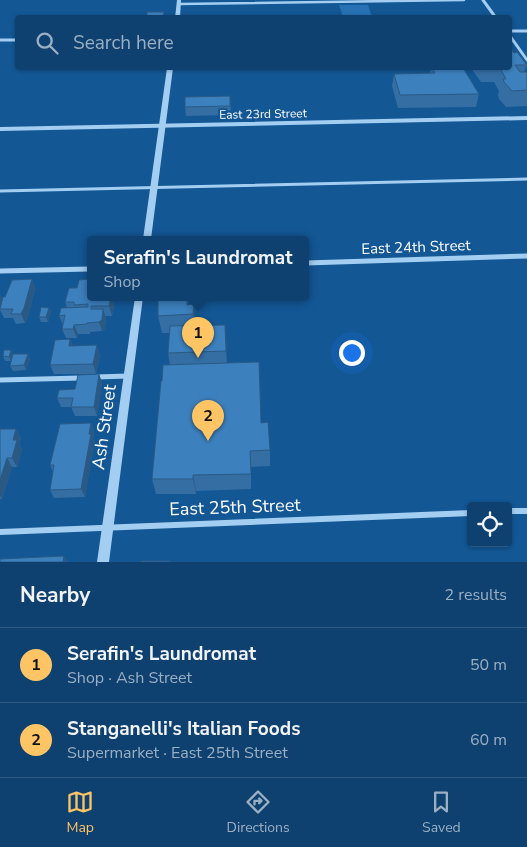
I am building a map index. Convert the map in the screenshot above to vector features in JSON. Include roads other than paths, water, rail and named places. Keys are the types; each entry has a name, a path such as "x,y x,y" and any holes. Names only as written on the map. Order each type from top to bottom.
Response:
{"street":[{"path":"483,0 494,15"},
{"path":"177,15 179,2"},
{"path":"512,31 527,31"},
{"path":"512,39 527,60"},
{"path":"0,40 15,40"},
{"path":"147,236 170,70"},
{"name":"East 23rd Street","path":"0,129 527,118"},
{"name":"East 24th Street","path":"309,262 527,256"},
{"path":"0,272 87,269"},
{"name":"Ash Street","path":"103,562 138,301"},
{"path":"512,511 527,511"},
{"name":"East 25th Street","path":"0,532 467,513"}],"lane":[{"path":"179,2 464,0"},
{"path":"0,191 527,179"},
{"path":"0,380 128,376"}],"place":[{"name":"Serafin's Laundromat","path":"198,358"},
{"name":"Stanganelli's Italian Foods","path":"208,441"}]}
